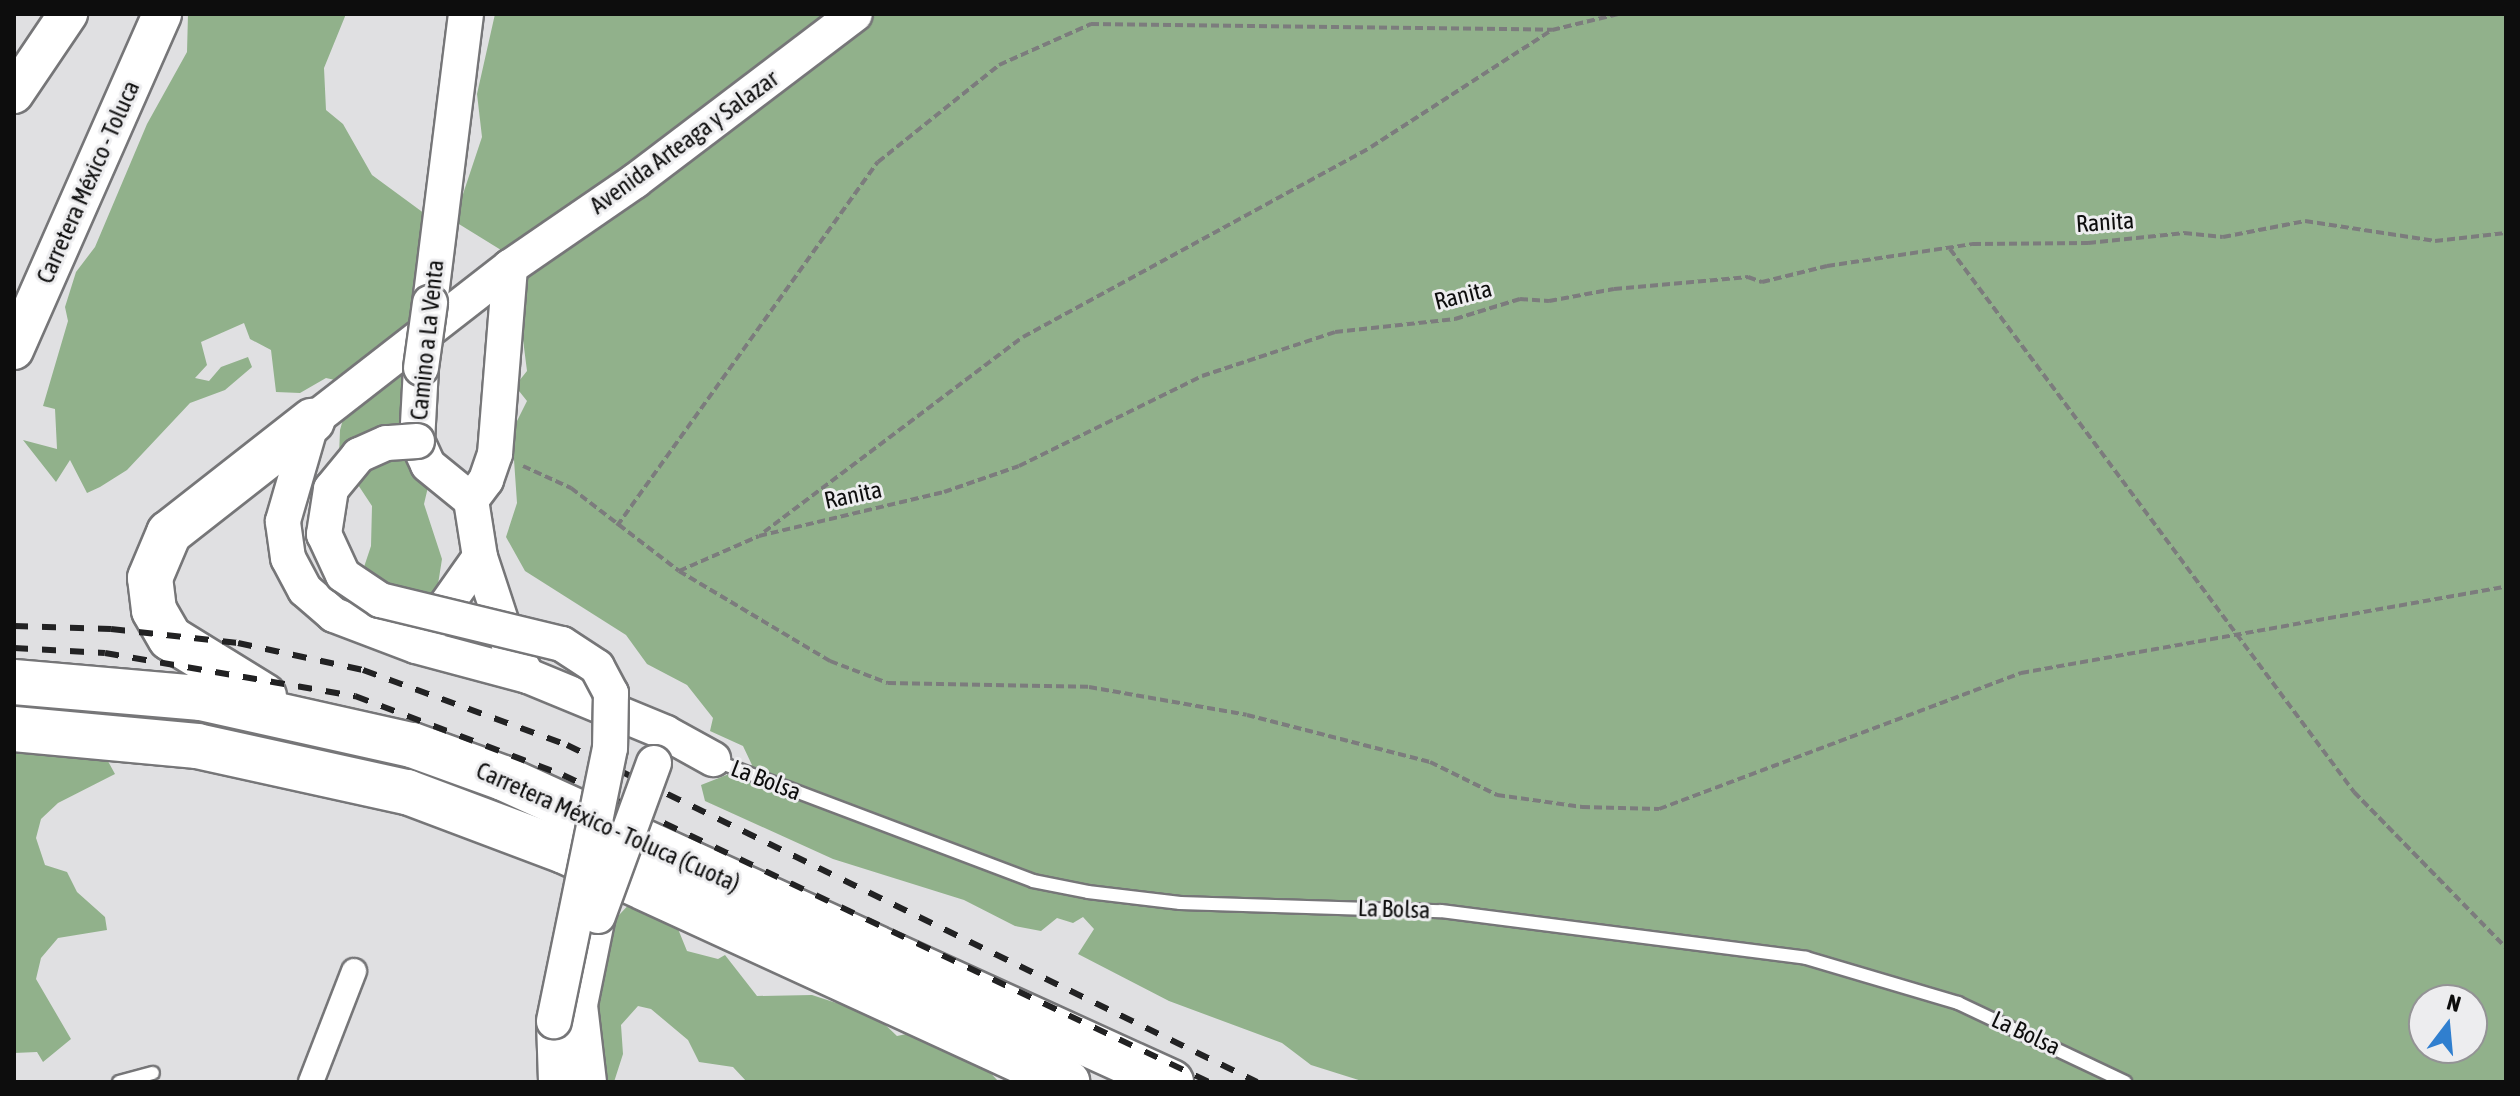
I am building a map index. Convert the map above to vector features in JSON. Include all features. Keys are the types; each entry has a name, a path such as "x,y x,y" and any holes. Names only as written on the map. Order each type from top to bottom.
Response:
{"highway":[{"path":"312,421 169,533 150,578 158,618 182,649 317,722"},
{"name":"Carretera México - Toluca (Cuota)","path":"14,682 187,696 412,745 503,778 1171,1082"},
{"name":"Carretera México - Toluca (Cuota)","path":"14,729 197,746 407,792 564,851 1067,1082"}],"main road":[{"path":"14,94 68,14"},
{"name":"Carretera México - Toluca","path":"14,350 162,14"},
{"path":"14,287 72,220"}],"street":[{"name":"Camino a La Venta","path":"466,14 421,368 417,441 428,465 471,500"},
{"name":"Avenida Arteaga y Salazar","path":"312,421 510,267 635,181 855,14"},
{"path":"510,267 495,454 486,480 471,500 480,557 508,642 528,676"},
{"path":"312,421 283,521 295,574 334,615 416,646 528,676 660,748 598,916 580,1005 578,1081"},
{"path":"417,441 372,448 338,476 326,504 324,534 343,575 380,600 562,644 597,667 611,693 610,748 554,1021 578,1081"},
{"path":"416,646 480,557"},
{"name":"La Bolsa","path":"660,748 713,759"},
{"path":"311,1082 354,971"}],"lane":[{"name":"La Bolsa","path":"713,759 1033,881 1088,892 1180,903 1441,911 1806,958 1958,1003 2125,1082"},
{"path":"119,1082 153,1073"}],"path":[{"path":"1091,24 1093,14"},
{"path":"616,527 878,162 999,65 1091,24 1552,30 1618,14"},
{"path":"759,536 1023,337 1371,147 1552,30"},
{"name":"Ranita","path":"679,571 759,536 944,492 1019,466 1202,376 1335,332 1455,319 1520,299 1549,301 1614,289 1748,277 1762,282 1852,261 1950,249 2184,233 2223,237 2305,221 2435,241 2506,233"},
{"path":"1950,249 2354,792 2506,948"},
{"path":"495,454 571,488 616,527 679,571 830,661 888,683 1089,687 1232,713 1430,762 1497,795 1582,807 1659,809 2021,673 2506,587"}],"green space":[{"path":"188,14 346,14 324,68 326,110 343,124 372,175 436,222 399,361 403,377 425,397 441,480 428,487 424,504 442,559 436,597 408,595 361,576 371,546 372,506 339,456 340,430 353,384 326,378 300,393 276,392 271,350 250,339 244,323 201,342 207,365 195,378 209,381 221,367 248,357 252,367 225,390 190,403 127,470 100,487 87,493 70,460 56,482 23,440 57,449 55,409 43,406 68,321 65,307 76,272 95,247 147,124 187,52"},
{"path":"495,14 2506,14 2506,1082 1365,1082 1311,1065 1282,1043 1169,1001 1078,954 1094,929 1083,917 1073,923 1057,918 1041,931 1015,926 964,900 833,859 705,801 701,785 752,765 743,746 710,731 713,718 687,685 647,664 626,635 525,571 506,537 517,503 512,431 527,401 515,386 527,371 512,253 508,246 501,250 454,221 482,137 477,94"},
{"path":"14,730 98,743 115,774 58,803 41,819 36,838 45,865 67,872 77,892 105,917 107,930 58,938 41,958 36,979 71,1039 43,1062 37,1052 14,1053"},
{"path":"635,898 676,924 687,951 718,959 725,955 757,996 812,995 876,1016 897,1036 916,1032 967,1048 999,1082 747,1082 733,1067 699,1062 688,1040 651,1009 638,1006 621,1025 623,1054 614,1082 590,1082 589,947"}],"railway":[{"path":"14,626 111,629 238,643 363,670 567,745 1257,1082"},
{"path":"14,648 105,653 355,696 563,775 1209,1082"}]}
